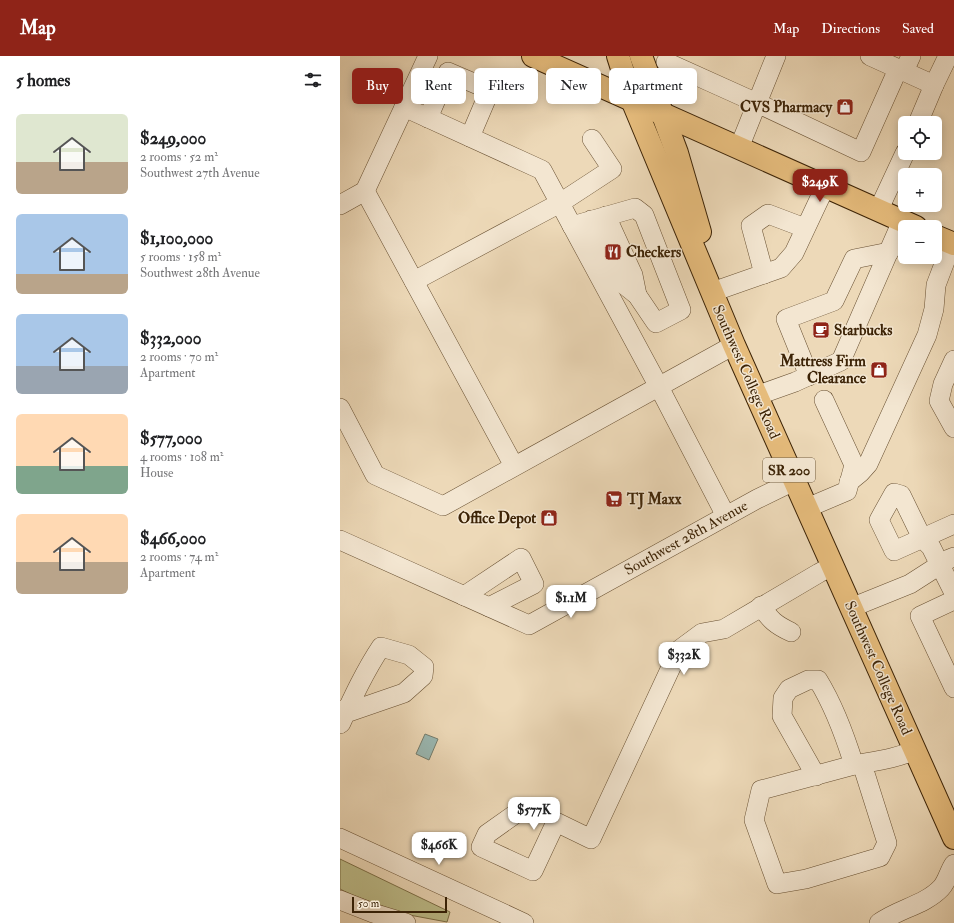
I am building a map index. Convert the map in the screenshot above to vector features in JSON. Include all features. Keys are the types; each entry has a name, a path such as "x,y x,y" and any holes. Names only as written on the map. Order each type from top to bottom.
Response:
{"main road":[{"name":"Southwest College Road","path":"618,56 622,68"},
{"path":"547,58 609,89"},
{"name":"Southwest College Road","path":"643,61 677,153 718,290 954,818"},
{"name":"Southwest College Road","path":"634,104 734,345 954,838"},
{"path":"641,104 900,220"}],"street":[{"path":"340,205 365,191 428,56"},
{"path":"738,148 776,56"},
{"path":"871,56 905,65 934,85"},
{"path":"921,116 948,56"},
{"path":"643,61 672,58 757,103 861,152 905,65"},
{"path":"428,118 448,72 490,90 470,137"},
{"path":"404,107 542,170 659,387 726,516"},
{"path":"414,281 560,203 612,169 592,139"},
{"path":"878,210 902,160"},
{"path":"718,290 781,268 794,253 825,187"},
{"path":"365,191 514,466"},
{"path":"572,226 598,218 635,208 644,215 681,310 656,323 637,295 622,283 612,272 605,258 598,218"},
{"path":"764,274 751,226 768,214 805,228"},
{"path":"764,393 841,361 890,252 898,240"},
{"path":"849,482 860,474 868,464 927,335 934,309 936,285 947,241"},
{"path":"808,376 786,319 834,301 854,259 890,252"},
{"path":"340,408 375,475 443,506 734,345"},
{"path":"954,360 943,384 939,401 954,428"},
{"path":"814,505 847,491 854,465 824,400"},
{"name":"Southwest 28th Avenue","path":"340,540 529,625 757,499 794,481"},
{"path":"954,524 922,538 931,548 947,561 954,593"},
{"path":"464,596 521,558 534,584 489,607"},
{"path":"858,604 910,584 947,561"},
{"path":"525,807 487,834 481,847 533,871 556,822 591,839 679,650 702,633 724,629 832,566"},
{"path":"954,600 920,616 954,688"},
{"path":"762,606 770,619 780,627 791,632"},
{"path":"381,647 409,655 424,668 423,676 404,693 342,716 370,663 381,647"},
{"path":"816,776 782,716 783,698 789,689 808,680 818,680 827,694 858,765 887,843 880,857 806,880 777,884 754,820 761,790 816,776 858,765 901,756 914,750"},
{"path":"340,838 524,923"},
{"path":"879,923 888,917 928,898 942,888 954,864"},
{"path":"340,900 374,914 406,923"}],"green space":[{"path":"340,859 450,912 447,922 404,914 352,895 340,889"}],"water":[{"path":"425,734 438,739 429,760 416,754"}],"place":[{"name":"CVS Pharmacy","path":"845,107"},
{"name":"Checkers","path":"613,252"},
{"name":"Starbucks","path":"821,330"},
{"name":"Mattress Firm Clearance","path":"879,370"},
{"name":"TJ Maxx","path":"614,499"},
{"name":"Office Depot","path":"549,518"}]}
